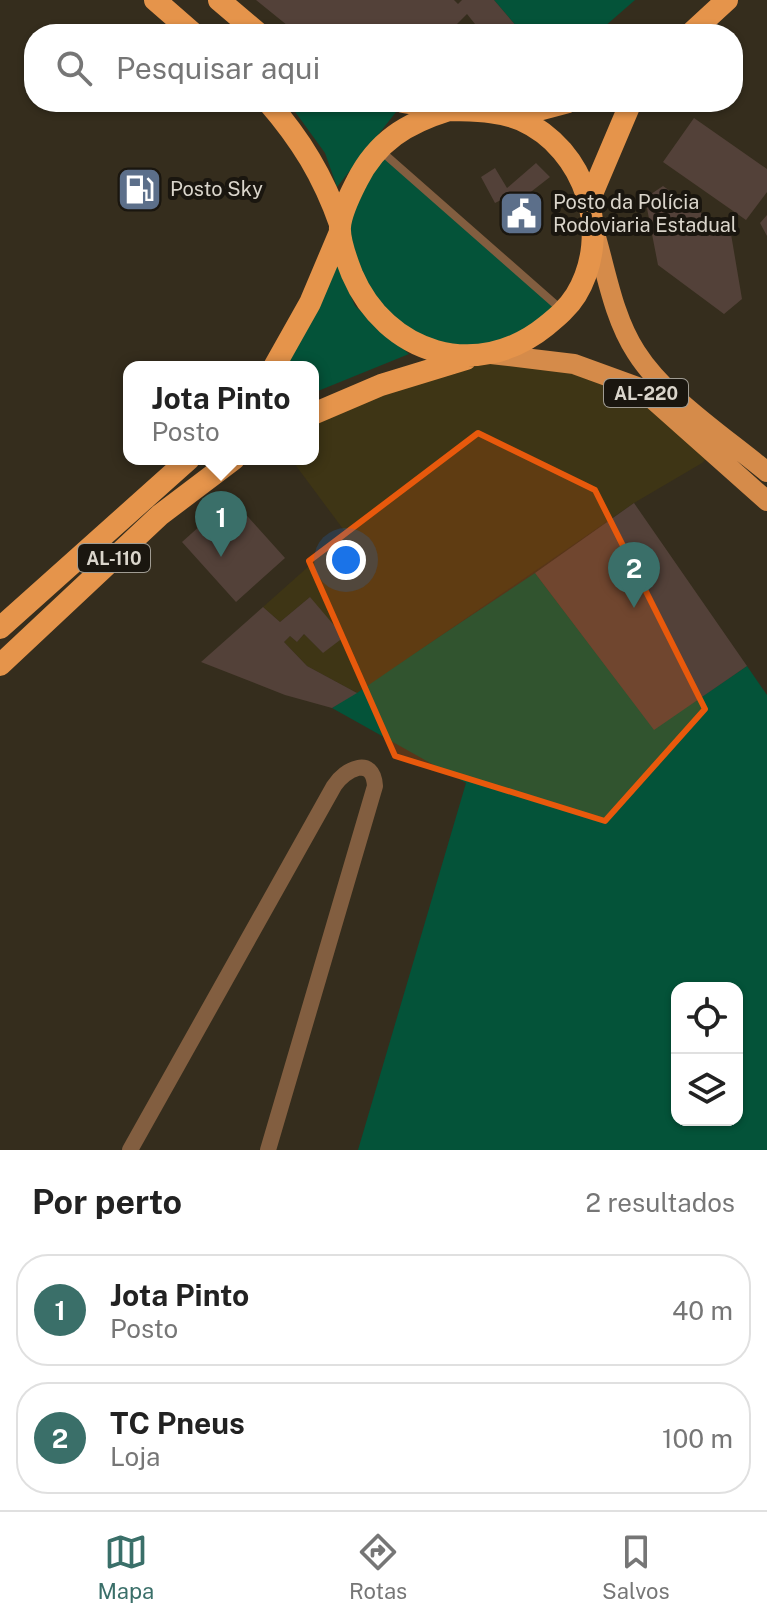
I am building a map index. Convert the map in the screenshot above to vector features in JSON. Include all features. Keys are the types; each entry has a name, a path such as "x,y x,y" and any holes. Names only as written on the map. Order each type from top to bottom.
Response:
{"highway":[{"path":"155,0 183,24"},
{"path":"219,0 247,24"},
{"path":"701,24 727,0"},
{"path":"277,112 298,137 324,179 362,296 383,322 410,341 441,353 483,355"},
{"path":"277,361 310,303 366,162 417,120 443,112"},
{"path":"319,411 381,385 525,343 563,311 576,295 590,262 593,227 589,201 580,176 564,153 545,134 522,120 495,112"},
{"path":"589,201 627,112"},
{"name":"AL-110","path":"0,628 182,465"},
{"name":"AL-110","path":"0,665 160,515 226,465"}],"main road":[{"name":"AL-220","path":"593,227 622,326 636,353 660,383 767,472"},
{"name":"AL-220","path":"483,355 574,364 640,388 767,501"}],"street":[{"path":"130,1150 334,786 342,774 359,766 368,768 374,776 375,786 268,1150"}],"lane":[{"path":"379,149 563,311"}],"highlighted area":[{"path":"478,433 595,490 705,709 605,821 395,756 309,561"}],"green space":[{"path":"494,0 635,0 607,24 514,24"},
{"path":"295,112 396,112 337,187 325,153"},
{"path":"379,149 563,311 491,354 410,341 349,265 352,192"},
{"path":"338,264 355,306 409,354 319,391 319,361 286,361"},
{"path":"535,573 654,729 747,666 767,695 767,1150 358,1150 466,783 332,708"}],"sand":[{"path":"491,354 640,388 713,452 702,463 634,503 357,693 307,666 284,642 290,636 297,642 304,634 323,653 310,597 280,622 263,607 346,533 295,465 319,465 319,412"}],"building":[{"path":"256,0 454,0 458,4 462,0 494,0 514,24 475,24 467,14 457,24 286,24"},
{"path":"694,118 767,169 767,192 746,220 663,162"},
{"path":"536,163 550,177 509,209 501,200 495,203 481,177 495,168 507,188"},
{"path":"663,186 731,234 742,299 724,314 658,265 645,198"},
{"path":"767,215 767,236 760,223"},
{"path":"231,498 285,558 236,602 182,542"},
{"path":"634,503 747,666 654,730 535,573"},
{"path":"310,597 344,637 323,653 304,634 297,642 290,636 284,642 307,666 357,693 332,708 285,695 201,662 263,607 280,622"}],"place":[{"name":"Posto Sky","path":"139,189"},
{"name":"Posto da Polícia Rodoviaria Estadual","path":"522,214"},
{"name":"Jota Pinto","path":"221,557"},
{"name":"TC Pneus","path":"634,608"}]}
